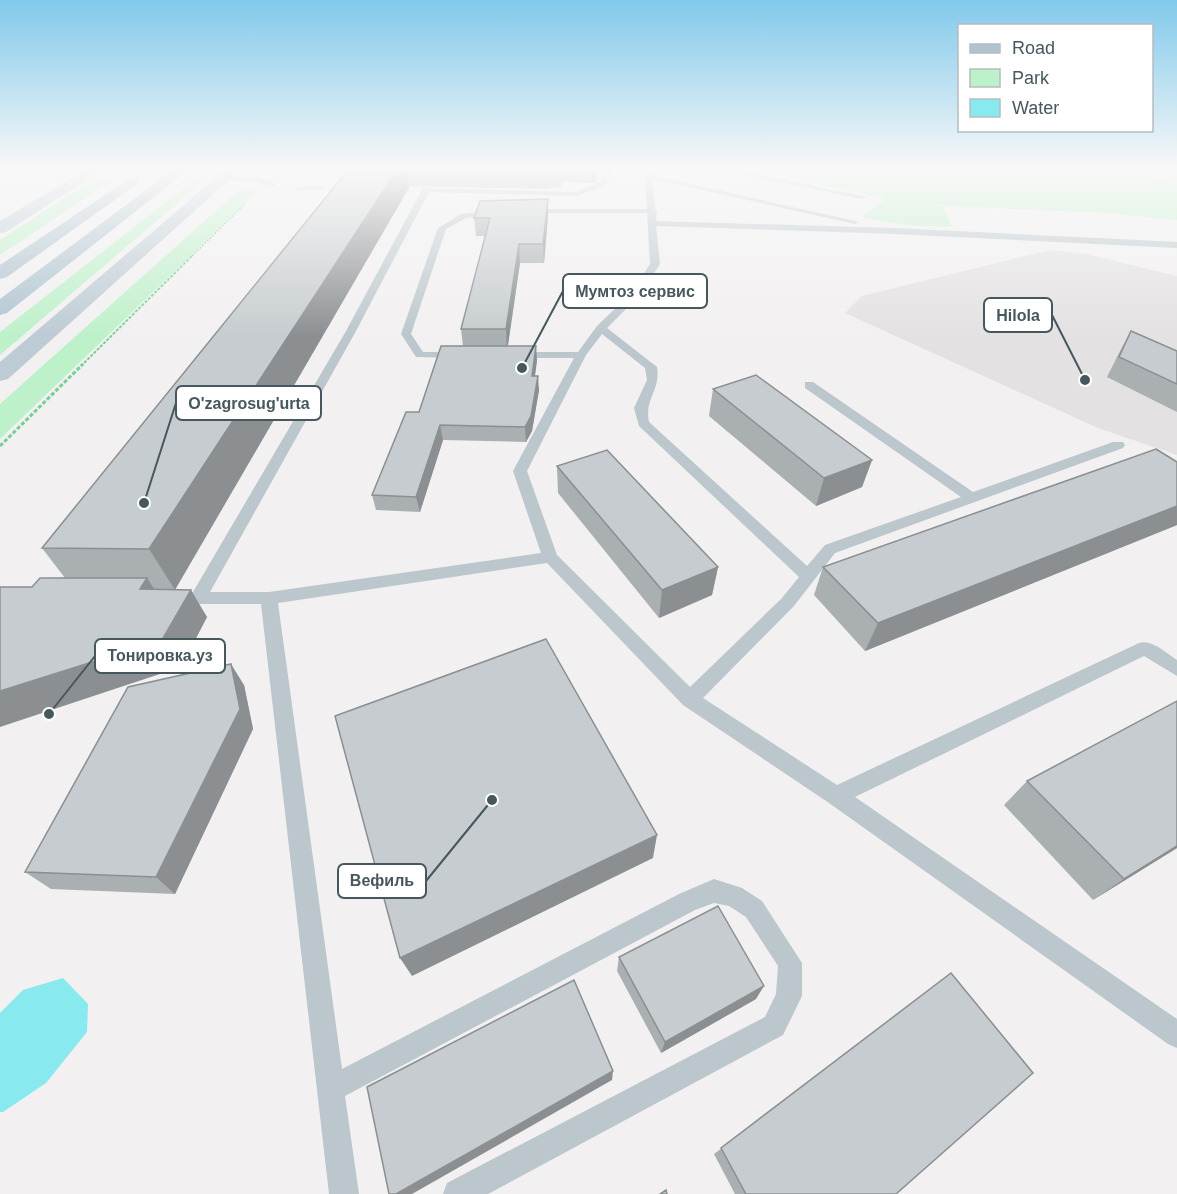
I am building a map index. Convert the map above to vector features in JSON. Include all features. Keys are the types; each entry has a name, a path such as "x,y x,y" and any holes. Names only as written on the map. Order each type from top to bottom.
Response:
{"main road":[{"path":"0,273 68,226"},
{"path":"0,309 108,226"}],"street":[{"path":"0,374 169,226"}],"lane":[{"path":"198,598 351,331 407,226"},
{"path":"446,226 442,228 406,334 420,355 466,355"},
{"path":"653,226 655,264 636,294 601,328 581,355 520,471 550,557 690,699 836,796 1177,1035"},
{"path":"735,226 1177,245"},
{"path":"873,226 895,231"},
{"path":"601,328 651,367 653,380 640,408 643,423 809,577"},
{"path":"501,355 581,355"},
{"path":"809,385 972,498"},
{"path":"690,699 788,602 830,549 1118,445"},
{"path":"163,598 269,598 550,557"},
{"path":"269,598 344,1194"},
{"path":"836,796 1145,648 1177,669"},
{"path":"331,1089 687,902 714,891 734,896 754,909 790,963 789,996 774,1026 458,1194"}],"path":[{"path":"0,446 224,226"}],"shaded area":[{"path":"1050,250 1086,254 1177,276 1177,455 1098,428 845,313 862,296"}],"green space":[{"path":"22,226 44,226 0,255 0,240"},
{"path":"136,226 151,226 0,355 0,332"},
{"path":"199,226 222,226 0,439 0,404"}],"water":[{"path":"63,978 88,1004 87,1032 46,1083 0,1112 0,1013 23,990"}],"building":[{"path":"303,226 361,226 149,549 42,548"},
{"path":"488,226 545,226 543,244 519,244 506,329 461,329"},
{"path":"1131,331 1177,351 1177,384 1119,357"},
{"path":"441,346 536,346 532,376 538,376 531,416 525,427 440,425 416,497 372,495 406,412 419,412"},
{"path":"756,375 872,460 824,478 713,389"},
{"path":"1156,449 1177,462 1177,506 878,623 823,567"},
{"path":"607,450 718,567 662,590 557,466"},
{"path":"40,578 147,578 140,589 191,590 162,640 0,691 0,587 32,587"},
{"path":"546,639 657,835 400,958 335,716"},
{"path":"231,664 240,709 156,877 25,872 128,687"},
{"path":"1177,701 1177,846 1124,879 1027,781"},
{"path":"718,906 764,986 665,1042 619,957"},
{"path":"951,973 1033,1073 896,1194 746,1194 721,1148"},
{"path":"574,980 613,1071 396,1194 389,1194 367,1087"}],"place":[{"name":"Мумтоз сервис","path":"522,368"},
{"name":"Hilola","path":"1085,380"},
{"name":"O'zagrosug'urta","path":"144,503"},
{"name":"Тонировка.уз","path":"49,714"},
{"name":"Вефиль","path":"492,800"}]}
